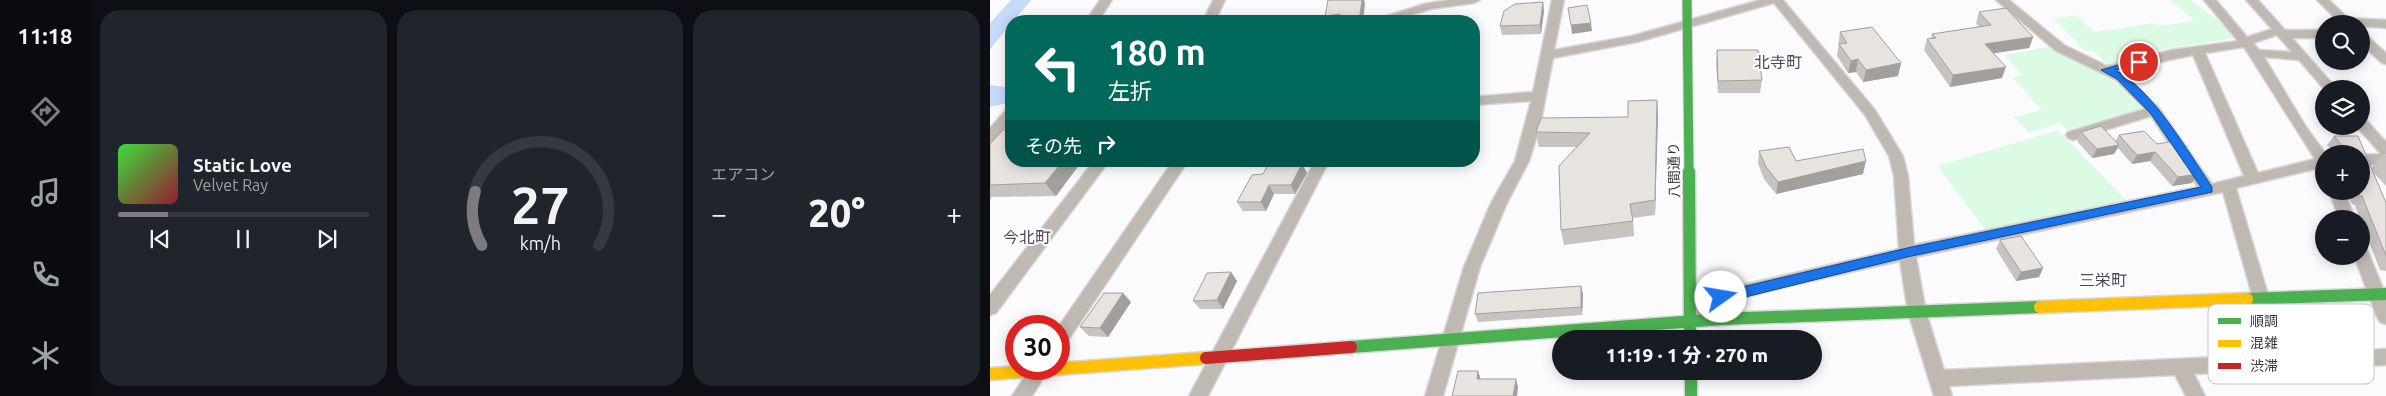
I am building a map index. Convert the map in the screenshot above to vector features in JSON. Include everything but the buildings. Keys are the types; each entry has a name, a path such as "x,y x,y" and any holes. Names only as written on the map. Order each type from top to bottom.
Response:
{"street":[{"path":"1096,15 1106,0"},
{"path":"1212,15 1219,0"},
{"path":"1397,15 1428,3 1474,0"},
{"path":"1434,396 1472,267 1499,204 1522,161 1533,126 1558,0"},
{"name":"八間通り","path":"1687,0 1690,330"},
{"path":"1548,55 1579,51 1688,24 1772,0"},
{"path":"1777,0 1870,113 1896,156 1901,176 1907,253 1917,312 1943,396"},
{"path":"2002,0 2060,48 2120,77 2154,112 2208,190"},
{"path":"2210,0 2249,46 2315,149"},
{"path":"2252,0 2323,80"},
{"path":"2323,0 2339,15"},
{"path":"2370,24 2386,24"},
{"path":"2249,46 2281,32 2315,34"},
{"path":"2370,45 2386,60"},
{"path":"2106,70 2172,54 2249,46 2303,57"},
{"path":"2198,50 2253,180"},
{"path":"1480,100 1538,96"},
{"path":"2073,135 2154,112"},
{"path":"990,136 1005,120"},
{"path":"1533,126 1551,127"},
{"path":"2370,133 2386,151"},
{"path":"990,136 1005,135"},
{"path":"2370,160 2386,159"},
{"path":"1690,321 1721,297 1907,253 2208,190 2315,164"},
{"path":"990,308 1097,167"},
{"path":"1070,324 1177,167"},
{"path":"1198,396 1319,167"},
{"path":"2228,185 2261,298"},
{"path":"2367,265 2382,295 2386,316"},
{"path":"1070,367 1690,321 2261,298 2382,295"},
{"path":"1937,378 2208,365"},
{"path":"2180,366 2196,396"},
{"path":"990,374 1005,373"},
{"path":"1021,396 1032,380"},
{"path":"1691,380 1691,396"}],"green space":[{"path":"2170,0 2191,0 2237,35 2236,38 2164,49 2108,64 2092,50 2085,51 2054,19 2076,15 2094,32 2154,23 2159,26 2195,21"},
{"path":"2047,47 2111,79 2143,110 2067,130 2060,123 2029,133 2014,117 2042,110 2013,78 2022,75 2005,55"},
{"path":"2058,130 2129,203 1988,233 1937,166"}],"water":[{"path":"1011,0 1031,0 1018,15 1005,15 1005,31 990,49 990,23"},
{"path":"990,85 1005,87 1005,103 990,107"}],"traffic: fast":[{"path":"1687,0 1690,330"},
{"path":"2247,299 2386,294"},
{"path":"1351,347 1722,319 2040,307"},
{"path":"1691,380 1691,396"}],"traffic: slow":[{"path":"2040,307 2247,299"},
{"path":"990,374 1206,358"}],"traffic: jam":[{"path":"1206,358 1351,347"}],"district":[{"name":"北寺町","path":"1778,62"},
{"name":"今北町","path":"1027,237"},
{"name":"三栄町","path":"2103,280"}],"route":[{"path":"1721,297 1907,253 2208,190 2154,112 2120,77 2106,70 2139,62"}]}
